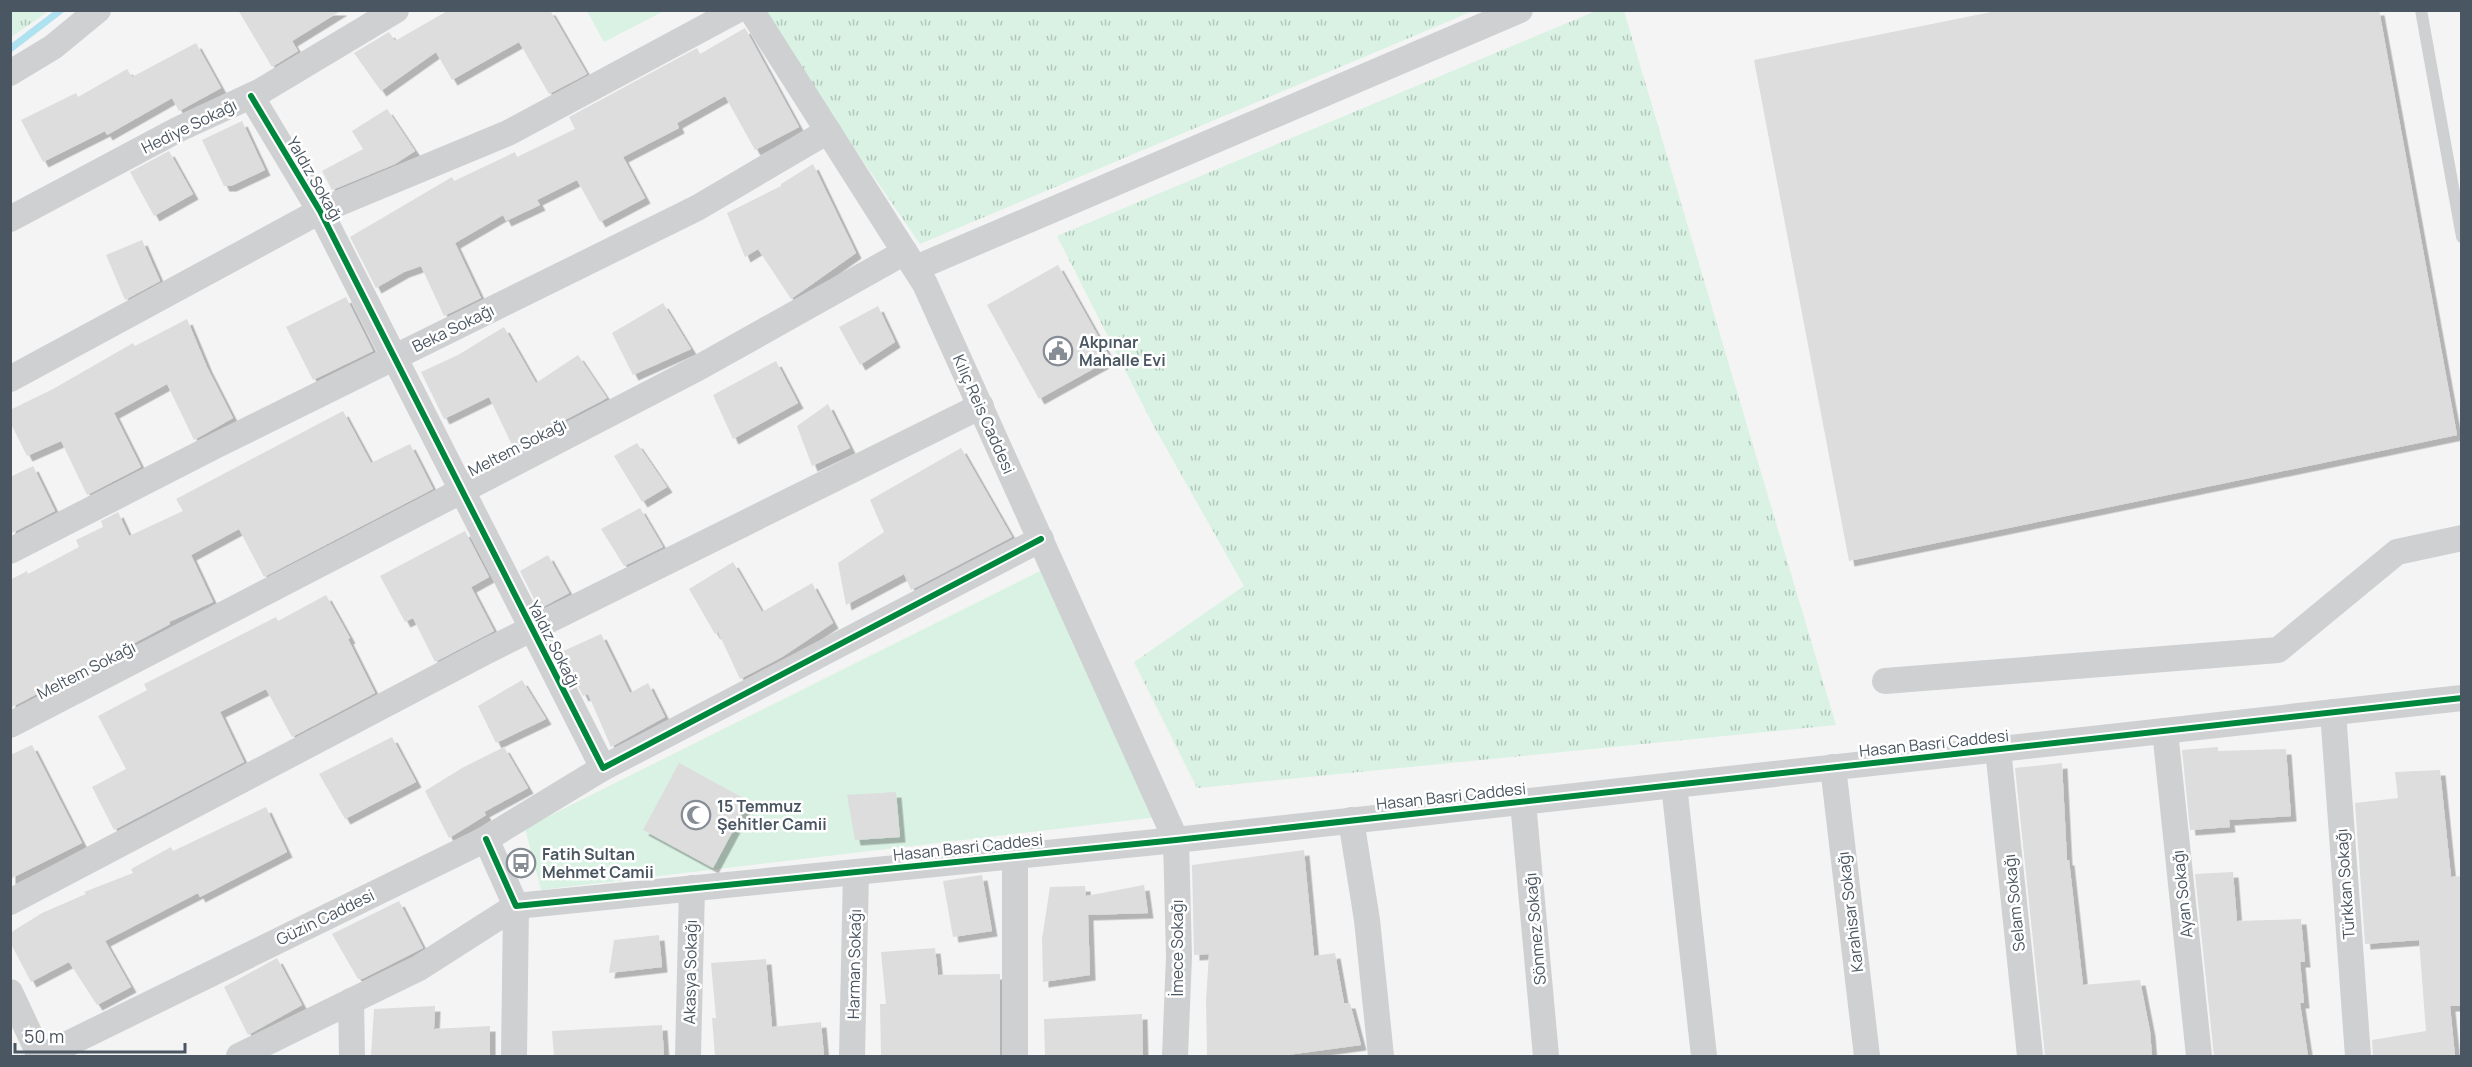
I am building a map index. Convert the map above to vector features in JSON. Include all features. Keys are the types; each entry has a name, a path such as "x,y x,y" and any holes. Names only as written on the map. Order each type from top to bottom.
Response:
{"street":[{"path":"10,73 53,47 98,10"},
{"path":"10,379 320,211 508,133 737,10"},
{"name":"Kılıç Reis Caddesi","path":"751,10 926,284 1176,840"},
{"name":"Meltem Sokağı","path":"10,725 911,260 1520,10"},
{"name":"Hediye Sokağı","path":"13,213 179,129 251,96 382,14"},
{"name":"Yaldız Sokağı","path":"251,96 320,211 603,768"},
{"name":"Beka Sokağı","path":"10,551 217,445 697,208 828,131"},
{"path":"10,902 531,630 981,406"},
{"path":"1885,681 2278,650 2397,552 2462,538"},
{"path":"603,768 1041,539"},
{"name":"Hasan Basri Caddesi","path":"516,906 1176,840 2462,698"},
{"name":"Türkkan Sokağı","path":"2333,712 2358,1056"},
{"name":"Ayan Sokağı","path":"2166,731 2199,1056"},
{"name":"Selam Sokağı","path":"1998,749 2030,1056"},
{"name":"Karahisar Sokağı","path":"1833,767 1867,1056"},
{"name":"Güzin Caddesi","path":"42,1056 486,838 603,768"},
{"path":"1674,785 1704,1056"},
{"name":"Sönmez Sokağı","path":"1523,802 1546,1056"},
{"path":"1351,820 1367,920 1381,1056"},
{"path":"486,838 516,906 514,1056"},
{"name":"İmece Sokağı","path":"1175,1056 1179,956 1176,840"},
{"path":"1015,856 1015,1056"},
{"name":"Harman Sokağı","path":"852,1056 856,872"},
{"name":"Akasya Sokağı","path":"688,1056 692,888"},
{"path":"239,1056 419,968 516,906"},
{"path":"10,992 42,1056"},
{"path":"351,1001 352,1056"}],"lane":[{"path":"2421,10 2462,237"}],"green space":[{"path":"11,10 49,10 49,11 11,37"},
{"path":"587,11 664,11 604,42"},
{"path":"760,11 1473,11 920,244"},
{"path":"1596,11 1624,11 1836,725 1197,788 1134,662 1244,586 1152,423 1057,236"},
{"path":"1044,569 1158,817 541,890 525,828"}],"building":[{"path":"238,10 342,10 292,41 298,51 272,67"},
{"path":"449,10 550,10 587,74 549,94 519,42 452,80 436,52 381,91 354,53 389,32 395,41"},
{"path":"2001,10 2379,10 2457,435 1849,561 1754,60"},
{"path":"745,28 799,127 755,150 725,96 677,123 679,128 623,157 645,198 600,222 577,180 537,200 540,205 506,221 503,215 455,243 481,298 444,316 421,266 404,272 376,288 350,237 452,177 454,181 515,152 517,157 575,129 569,117 697,48 700,54"},
{"path":"196,43 221,88 179,111 172,98 107,135 105,131 43,162 21,120 76,93 78,97 127,69 132,77"},
{"path":"387,109 415,151 395,164 332,190 322,171 363,149 352,131"},
{"path":"242,121 265,170 231,186 224,186 202,140"},
{"path":"169,151 193,194 154,216 130,172"},
{"path":"813,164 856,253 791,299 758,249 745,257 727,213 781,186"},
{"path":"142,240 160,281 125,300 106,255"},
{"path":"1058,265 1111,359 1039,399 987,305"},
{"path":"346,297 373,351 313,380 286,327"},
{"path":"663,303 691,349 633,375 612,333"},
{"path":"878,306 895,342 860,365 839,327"},
{"path":"187,319 207,367 233,418 194,440 167,384 114,413 141,467 87,495 61,441 27,456 10,422 10,410 53,389 133,343 135,346"},
{"path":"504,327 536,383 578,355 607,398 513,447 489,397 444,419 421,372 458,355"},
{"path":"776,361 798,403 733,439 713,395"},
{"path":"828,404 850,448 812,466 797,426"},
{"path":"343,411 371,463 410,444 433,489 264,577 239,529 191,555 213,602 169,622 170,624 10,708 10,580 27,571 28,574 79,547 76,540 103,527 101,521 118,512 129,536 183,511 176,499"},
{"path":"637,443 667,487 642,502 614,456"},
{"path":"961,448 1012,537 911,590 904,574 846,605 838,563 884,532 870,500"},
{"path":"33,466 55,511 10,534 10,477"},
{"path":"640,508 663,547 624,566 601,529"},
{"path":"465,531 489,577 471,587 494,631 435,662 413,618 405,622 380,576"},
{"path":"548,555 569,593 539,609 520,571"},
{"path":"733,562 762,612 812,583 833,623 782,657 740,679 718,632 715,634 689,589"},
{"path":"326,595 350,638 348,639 375,693 292,737 266,689 220,712 244,762 114,830 92,787 126,769 98,716 147,690 144,684 276,617 278,621"},
{"path":"601,634 630,693 648,683 665,717 611,747 588,694 583,696 561,652"},
{"path":"522,680 546,719 496,743 478,706"},
{"path":"392,737 416,782 345,819 319,774"},
{"path":"32,745 82,843 10,879 10,755"},
{"path":"504,747 528,788 484,812 486,815 449,838 425,791 462,768"},
{"path":"2218,747 2218,751 2286,749 2291,816 2229,820 2230,827 2190,830 2182,750"},
{"name":"15 Temmuz Şehitler Camii","path":"679,763 749,801 713,868 643,830"},
{"path":"2062,763 2067,860 2069,860 2083,985 2140,980 2150,1031 2152,1056 2045,1056 2015,768"},
{"path":"2440,770 2451,877 2462,876 2462,1006 2450,1006 2455,1056 2373,1056 2372,1040 2426,1031 2419,940 2365,944 2355,803 2398,798 2395,772"},
{"path":"896,792 900,837 855,840 847,795"},
{"path":"266,807 287,852 200,897 198,893 105,941 131,987 97,1005 69,962 31,982 10,942 10,933 42,913 86,894 84,892 133,873 131,869 171,847 173,851"},
{"path":"1304,850 1314,956 1335,953 1344,1003 1350,1003 1361,1045 1280,1056 1207,1056 1206,1000 1209,954 1194,955 1192,865"},
{"path":"2233,872 2237,921 2301,919 2305,962 2300,962 2304,1003 2300,1003 2308,1056 2214,1056 2195,874"},
{"path":"982,875 992,931 953,937 943,881"},
{"path":"1144,885 1148,913 1088,915 1090,975 1043,982 1042,939 1050,887 1085,886 1086,896"},
{"path":"399,901 423,948 358,979 332,934"},
{"path":"659,935 662,967 609,973 614,940"},
{"path":"935,948 938,975 1000,974 1000,1056 881,1056 880,1004 886,1004 881,952"},
{"path":"277,958 302,1005 248,1035 224,987"},
{"path":"766,959 772,1027 821,1022 824,1056 715,1056 712,1018 716,1018 711,963"},
{"path":"435,1006 434,1029 490,1026 490,1056 371,1056 374,1009"},
{"path":"1142,1014 1143,1056 1045,1056 1044,1019"},
{"path":"662,1025 664,1056 554,1056 552,1031"}],"waterway":[{"path":"10,49 61,10"}],"cycle path":[{"path":"251,96 320,211 603,768 1041,539"},
{"path":"486,839 516,906 1176,840 2462,698"}],"place":[{"name":"Akpınar Mahalle Evi","path":"1058,351"},
{"name":"15 Temmuz Şehitler Camii","path":"696,815"},
{"name":"Fatih Sultan Mehmet Camii","path":"521,863"}]}
